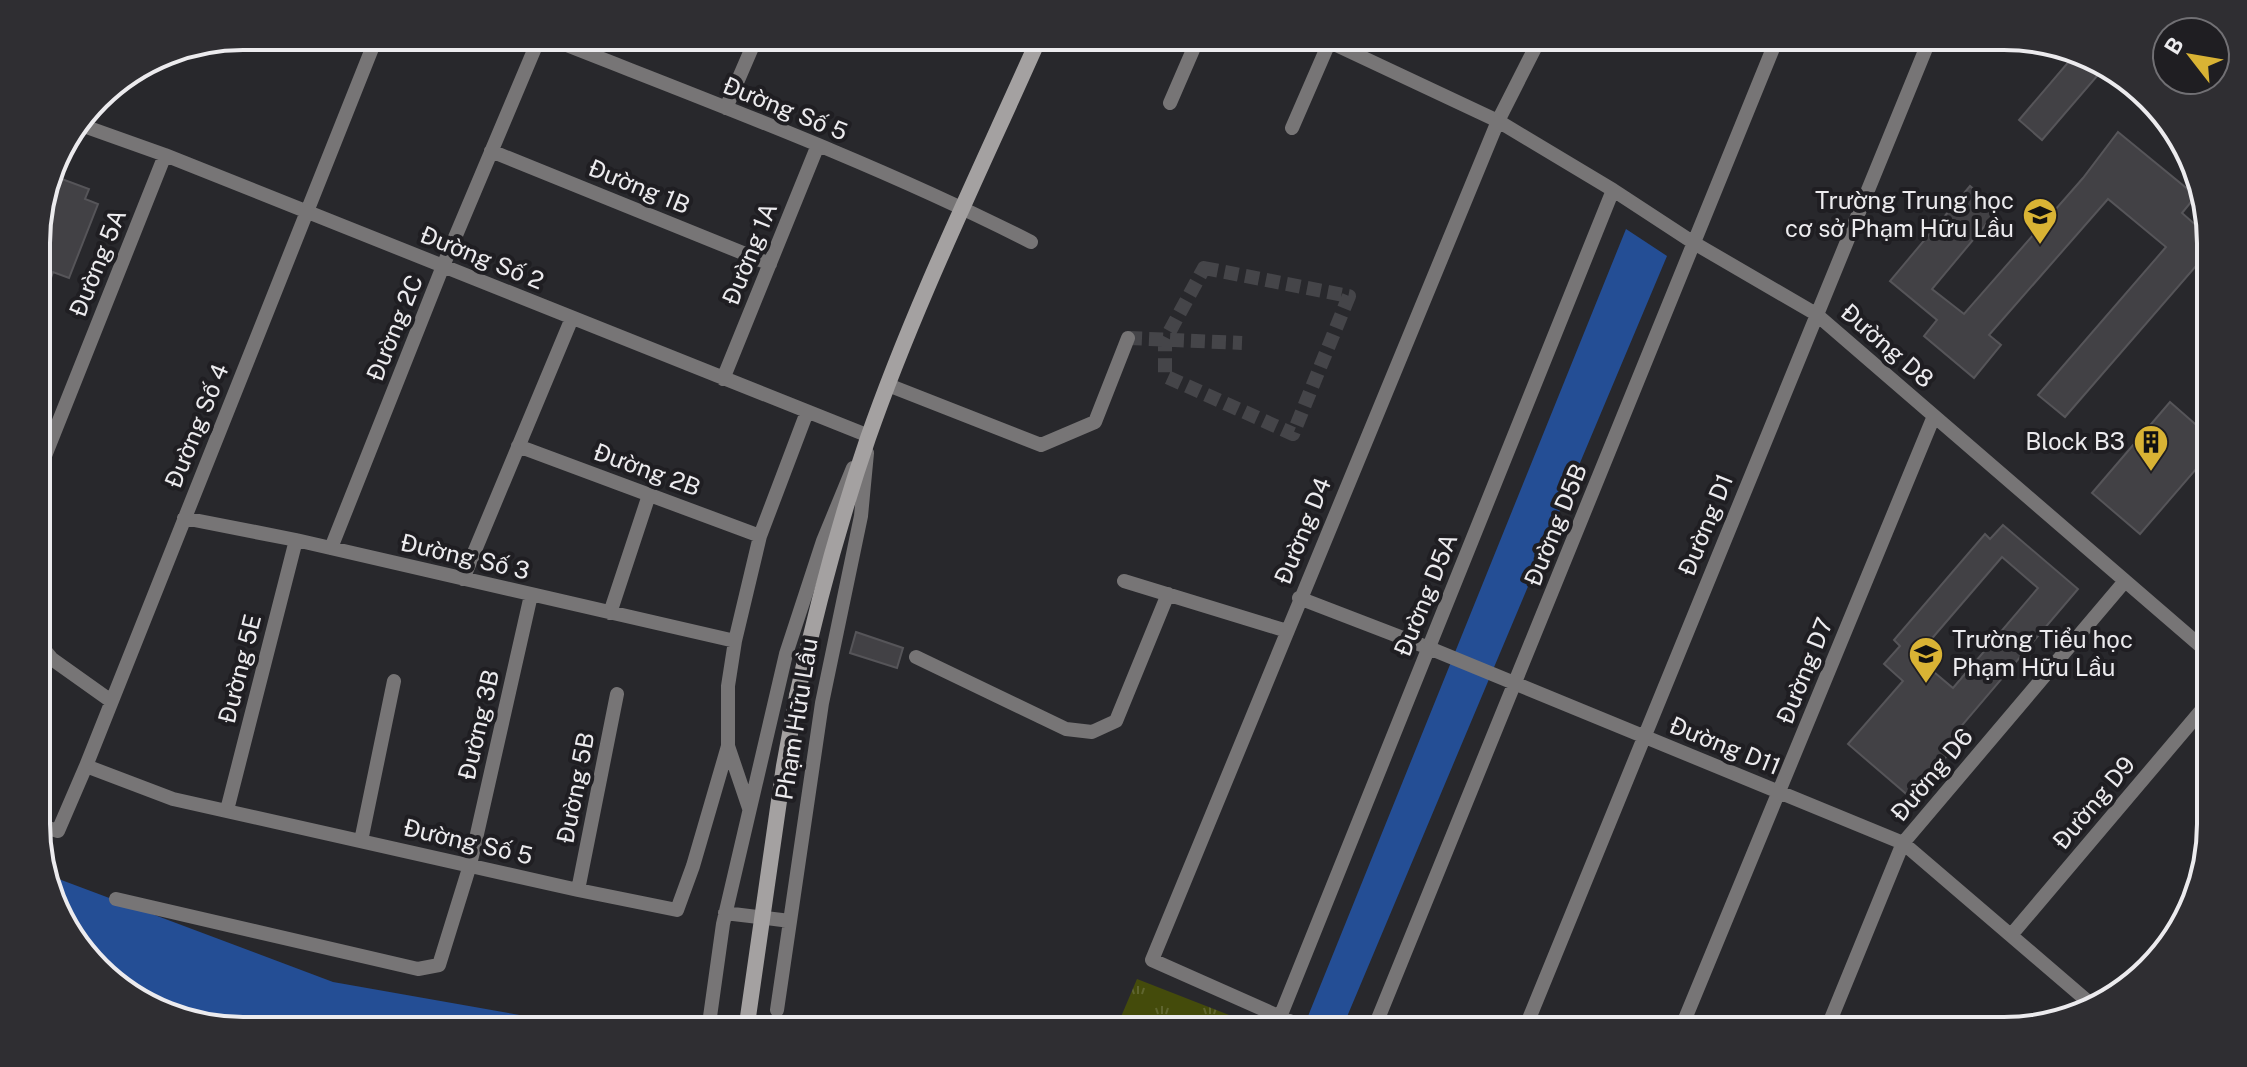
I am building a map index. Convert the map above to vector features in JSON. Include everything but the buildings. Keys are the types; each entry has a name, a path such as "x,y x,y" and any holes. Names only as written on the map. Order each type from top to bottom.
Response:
{"main road":[{"name":"Phạm Hữu Lầu","path":"748,1017 784,766 829,562 888,385 1034,50"}],"street":[{"name":"Đường Số 4","path":"50,829 58,831 86,766 371,50"},
{"name":"Đường 2C","path":"331,548 443,266 536,50"},
{"name":"Đường Số 5","path":"578,50 818,145 964,208 1031,242"},
{"name":"Đường Số 5","path":"726,108 751,50"},
{"path":"1170,103 1193,50"},
{"path":"1292,128 1321,50"},
{"name":"Đường D8","path":"1351,50 1498,121 1694,243 1816,314 2197,643"},
{"name":"Đường D4","path":"1280,1017 1152,960 1498,121 1534,50"},
{"name":"Đường D5B","path":"1378,1017 1509,681 1772,50"},
{"name":"Đường D1","path":"1530,1017 1925,50"},
{"name":"Đường Số 2","path":"89,128 165,155 869,436"},
{"name":"Đường 1A","path":"723,379 818,145"},
{"name":"Đường 1B","path":"491,151 770,264"},
{"name":"Đường 5A","path":"50,443 165,155"},
{"name":"Đường D5A","path":"1280,1017 1613,190"},
{"path":"463,579 572,318"},
{"path":"888,385 1041,445 1095,422 1128,338"},
{"path":"749,809 728,746 728,686 735,641 760,536 807,412"},
{"name":"Đường D7","path":"1686,1017 1934,416"},
{"name":"Phạm Hữu Lầu","path":"710,1017 724,919 786,654 843,488 869,436"},
{"name":"Phạm Hữu Lầu","path":"777,1010 822,703 861,516 869,436"},
{"name":"Đường 2B","path":"518,446 760,536"},
{"path":"610,613 649,495"},
{"name":"Đường Số 3","path":"184,518 296,540 735,641"},
{"name":"Đường 5E","path":"227,810 296,540"},
{"path":"1124,581 1287,631"},
{"name":"Đường D6","path":"1832,1017 1903,843 2125,581"},
{"path":"916,657 1066,729 1092,732 1116,721 1168,594"},
{"name":"Đường 3B","path":"116,899 426,970 439,965 470,865 531,595"},
{"name":"Đường D11","path":"1299,598 1429,648 1903,843 2085,999"},
{"path":"50,657 111,701"},
{"path":"361,841 394,681"},
{"name":"Đường 5B","path":"578,890 617,694"},
{"name":"Đường D9","path":"2012,934 2197,716"},
{"name":"Đường Số 5","path":"86,766 173,799 677,910 728,746"},
{"path":"724,919 790,921"}],"green space":[{"path":"1137,979 1234,1017 1121,1017"}],"water":[{"path":"1626,229 1667,256 1347,1017 1308,1017"},
{"path":"59,879 333,982 531,1017 243,1017 193,1010 147,991 107,960 76,920"}],"tunnel":[{"path":"1204,268 1349,296 1293,434 1165,376 1165,340 1204,268"},
{"path":"1128,338 1242,343"}],"place":[{"name":"Trường Trung học cơ sở Phạm Hữu Lầu","path":"2040,246"},
{"name":"Block B3","path":"2151,473"},
{"name":"Trường Tiểu học Phạm Hữu Lầu","path":"1926,685"}]}
